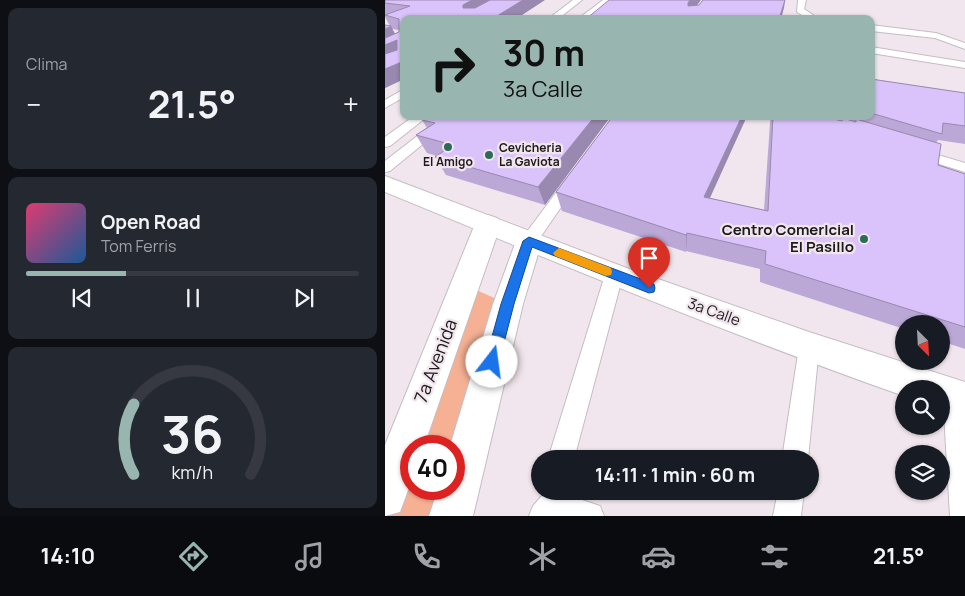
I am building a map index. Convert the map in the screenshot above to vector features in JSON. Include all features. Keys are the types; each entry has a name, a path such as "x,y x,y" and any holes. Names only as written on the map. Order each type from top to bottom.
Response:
{"main road":[{"name":"3a Calle","path":"385,183 614,275 809,347 907,380"},
{"name":"7a Avenida","path":"385,497 487,224"},
{"path":"451,516 507,304 529,241"}],"lane":[{"path":"557,15 577,0"},
{"path":"587,15 608,0"},
{"path":"801,0 800,10 808,15"},
{"path":"875,28 936,36 965,46"},
{"path":"875,51 965,65"},
{"path":"385,105 400,95"},
{"path":"388,138 416,120"},
{"path":"385,168 446,120"},
{"path":"905,149 965,168"},
{"path":"529,241 580,171"},
{"path":"564,450 614,275"},
{"path":"796,450 809,347"},
{"path":"950,408 965,516"},
{"path":"787,516 790,500"},
{"path":"553,501 570,511 590,516"}],"shaded area":[{"path":"465,285 508,304 465,464 465,435 408,435"},
{"path":"400,457 400,500 455,500 451,516 385,516 385,497"}],"building":[{"path":"385,0 472,0 463,5 463,8 475,8 490,0 523,0 499,15 400,15 400,63 385,69 385,54 397,50 397,40 385,45 385,38 399,32 399,19 385,15 410,6 385,3"},
{"path":"609,0 690,0 688,6 699,5 703,0 785,0 780,15 591,15"},
{"path":"875,80 965,93 965,126 943,123 942,134 875,114"},
{"path":"422,120 592,120 538,187 435,157 453,145 416,135 435,123"},
{"path":"610,120 740,120 704,197 768,211 773,120 850,120 856,122 856,120 859,120 941,144 938,165 965,174 965,327 950,322 950,315 927,315 765,264 766,251 687,233 686,235 556,192"}],"slow traffic":[{"path":"559,253 606,272"}],"place":[{"name":"El Amigo","path":"448,147"},
{"name":"Cevicheria La Gaviota","path":"489,155"},
{"name":"Centro Comerlcial El Pasillo","path":"864,239"}],"route":[{"path":"492,362 507,304 529,241 649,288"}]}
